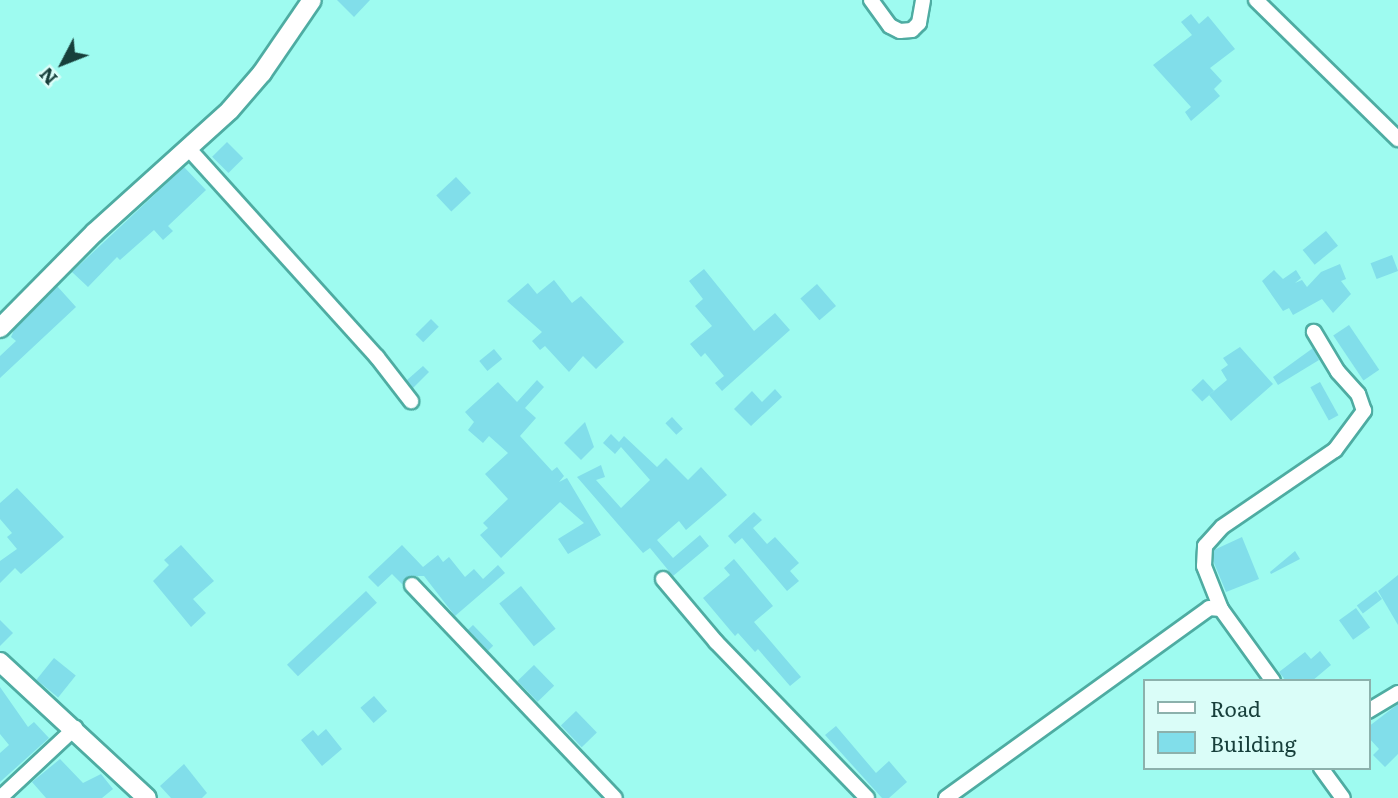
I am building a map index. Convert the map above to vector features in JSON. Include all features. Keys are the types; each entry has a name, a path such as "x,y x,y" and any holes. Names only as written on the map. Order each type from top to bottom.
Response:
{"main road":[{"path":"0,328 246,93 312,0"},
{"path":"0,662 75,728 147,798"}],"street":[{"path":"871,0 890,26 901,31 912,30 919,23 923,0"},
{"path":"1256,0 1398,139"},
{"path":"188,148 377,357 411,401"},
{"path":"1272,679 1221,609 1204,566 1205,546 1222,527 1335,450 1364,411 1358,394 1338,372 1314,331"},
{"path":"663,579 725,652 867,798"},
{"path":"412,585 615,798"},
{"path":"946,798 1194,616 1221,609"},
{"path":"1370,710 1398,693"},
{"path":"0,798 75,728"},
{"path":"1322,770 1343,798"}],"building":[{"path":"337,0 370,0 354,17"},
{"path":"1191,14 1199,24 1208,16 1235,49 1210,68 1222,81 1214,89 1220,96 1191,121 1185,112 1191,107 1153,65 1192,35 1181,22"},
{"path":"227,142 243,158 228,173 212,157"},
{"path":"184,167 206,190 168,226 173,231 163,240 154,230 120,260 117,257 88,287 72,272"},
{"path":"456,177 471,193 451,212 436,195"},
{"path":"1326,231 1338,246 1315,265 1303,250"},
{"path":"1392,255 1398,271 1377,279 1371,263"},
{"path":"1340,264 1346,279 1341,281 1351,294 1333,313 1322,299 1293,315 1289,308 1283,311 1262,281 1274,270 1283,279 1296,270 1301,278 1295,283 1302,280 1307,287 1321,272"},
{"path":"704,269 754,331 775,313 790,330 722,391 715,383 724,376 705,353 701,357 690,344 712,326 695,306 703,299 689,281"},
{"path":"554,280 572,303 581,296 624,342 596,369 583,356 569,372 545,346 540,350 532,341 542,332 507,301 528,283 537,294"},
{"path":"817,284 836,306 819,320 800,298"},
{"path":"57,286 76,307 0,378 0,356 16,341 11,337 14,330"},
{"path":"431,319 439,327 423,342 415,335"},
{"path":"1349,325 1379,370 1363,380 1333,336"},
{"path":"1240,347 1273,384 1231,421 1209,395 1227,380 1221,370 1228,365 1223,358"},
{"path":"1313,348 1319,360 1278,385 1273,377"},
{"path":"494,349 502,359 487,371 479,361"},
{"path":"423,366 429,372 413,388 407,380"},
{"path":"1203,379 1214,391 1202,402 1191,390"},
{"path":"537,380 544,387 525,408 536,418 520,436 552,471 557,467 564,476 559,482 567,478 601,535 568,554 558,539 584,523 560,502 501,558 480,535 488,528 483,523 508,499 485,474 508,453 489,436 483,443 468,430 474,422 465,412 498,382 517,402"},
{"path":"1320,382 1338,415 1329,421 1310,387"},
{"path":"775,389 782,397 751,426 734,409 752,391 762,402"},
{"path":"672,417 683,429 676,435 665,423"},
{"path":"585,422 594,447 581,460 564,443"},
{"path":"611,434 619,442 624,436 657,467 666,458 688,480 701,467 727,495 686,530 679,521 657,540 673,558 700,535 709,546 673,576 650,548 643,553 577,477 601,465 605,477 596,480 621,508 650,480 621,447 615,454 603,443"},
{"path":"17,488 64,537 21,574 15,568 0,583 0,561 17,549 7,537 12,533 0,519 0,503"},
{"path":"754,512 762,520 753,528 767,544 775,537 799,563 790,571 799,581 787,591 742,538 735,544 728,536"},
{"path":"1242,537 1259,579 1226,592 1214,563 1214,550"},
{"path":"181,545 214,581 193,599 206,613 191,627 153,581 169,565 164,560"},
{"path":"402,545 423,567 438,555 443,562 449,557 465,577 474,569 483,579 498,565 505,573 455,616 424,576 409,576 403,585 392,574 378,587 368,577"},
{"path":"1295,551 1300,559 1271,574 1270,572"},
{"path":"734,559 773,606 754,622 801,677 790,686 758,649 755,652 738,633 735,636 703,598 730,575 724,568"},
{"path":"1398,575 1398,625 1378,591"},
{"path":"521,586 556,629 534,646 499,604"},
{"path":"366,591 377,603 298,676 287,665"},
{"path":"1376,591 1382,599 1363,613 1357,605"},
{"path":"1356,608 1370,627 1353,640 1339,620"},
{"path":"0,620 13,633 0,646"},
{"path":"473,625 493,646 488,651 468,630"},
{"path":"1320,651 1331,665 1314,679 1284,679 1279,672 1305,652 1311,659"},
{"path":"54,658 76,676 58,697 36,680"},
{"path":"534,665 554,686 538,702 517,681"},
{"path":"0,687 28,727 34,722 49,738 0,782 0,753 9,745 0,734"},
{"path":"374,696 387,711 374,723 360,708"},
{"path":"1398,704 1398,754 1385,767 1373,755 1379,749 1370,739 1370,725"},
{"path":"576,711 597,733 582,747 561,726"},
{"path":"836,726 876,773 889,761 907,782 889,798 882,798 825,735"},
{"path":"326,729 342,749 322,766 301,740 313,730 318,736"},
{"path":"60,759 83,783 101,774 113,789 102,798 46,798 32,782"},
{"path":"184,764 207,793 202,798 171,798 160,786"}]}
